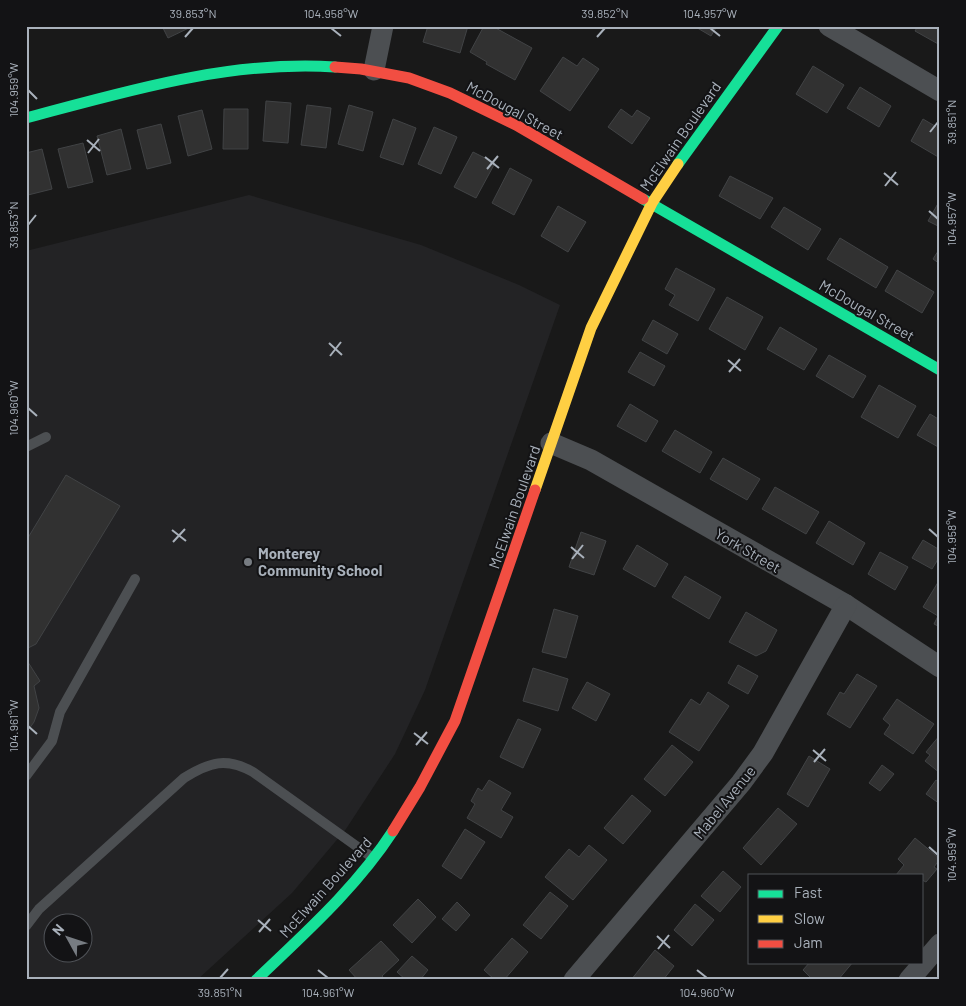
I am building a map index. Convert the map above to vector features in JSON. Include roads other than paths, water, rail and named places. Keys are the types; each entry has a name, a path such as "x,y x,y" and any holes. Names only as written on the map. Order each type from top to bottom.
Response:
{"street":[{"path":"374,70 383,26"},
{"name":"McElwain Boulevard","path":"256,980 310,929 374,859 426,778 455,721 591,328 652,203 696,136 778,26"},
{"path":"829,26 940,91"},
{"name":"McDougal Street","path":"26,118 117,94 245,68 315,66 374,70 410,79 450,93 516,125 940,370"},
{"name":"York Street","path":"551,442 591,460 846,605 940,667"},
{"name":"Mabel Avenue","path":"574,980 741,783 763,753 846,605"},
{"path":"924,963 940,944"},
{"path":"909,980 923,964"}],"lane":[{"path":"26,447 46,437"},
{"path":"26,776 52,741 60,712 135,579"},
{"path":"26,926 39,909 184,778 207,765 220,762 239,764 253,772 374,859"}],"place":[{"name":"Monterey Community School","path":"248,562"}]}
